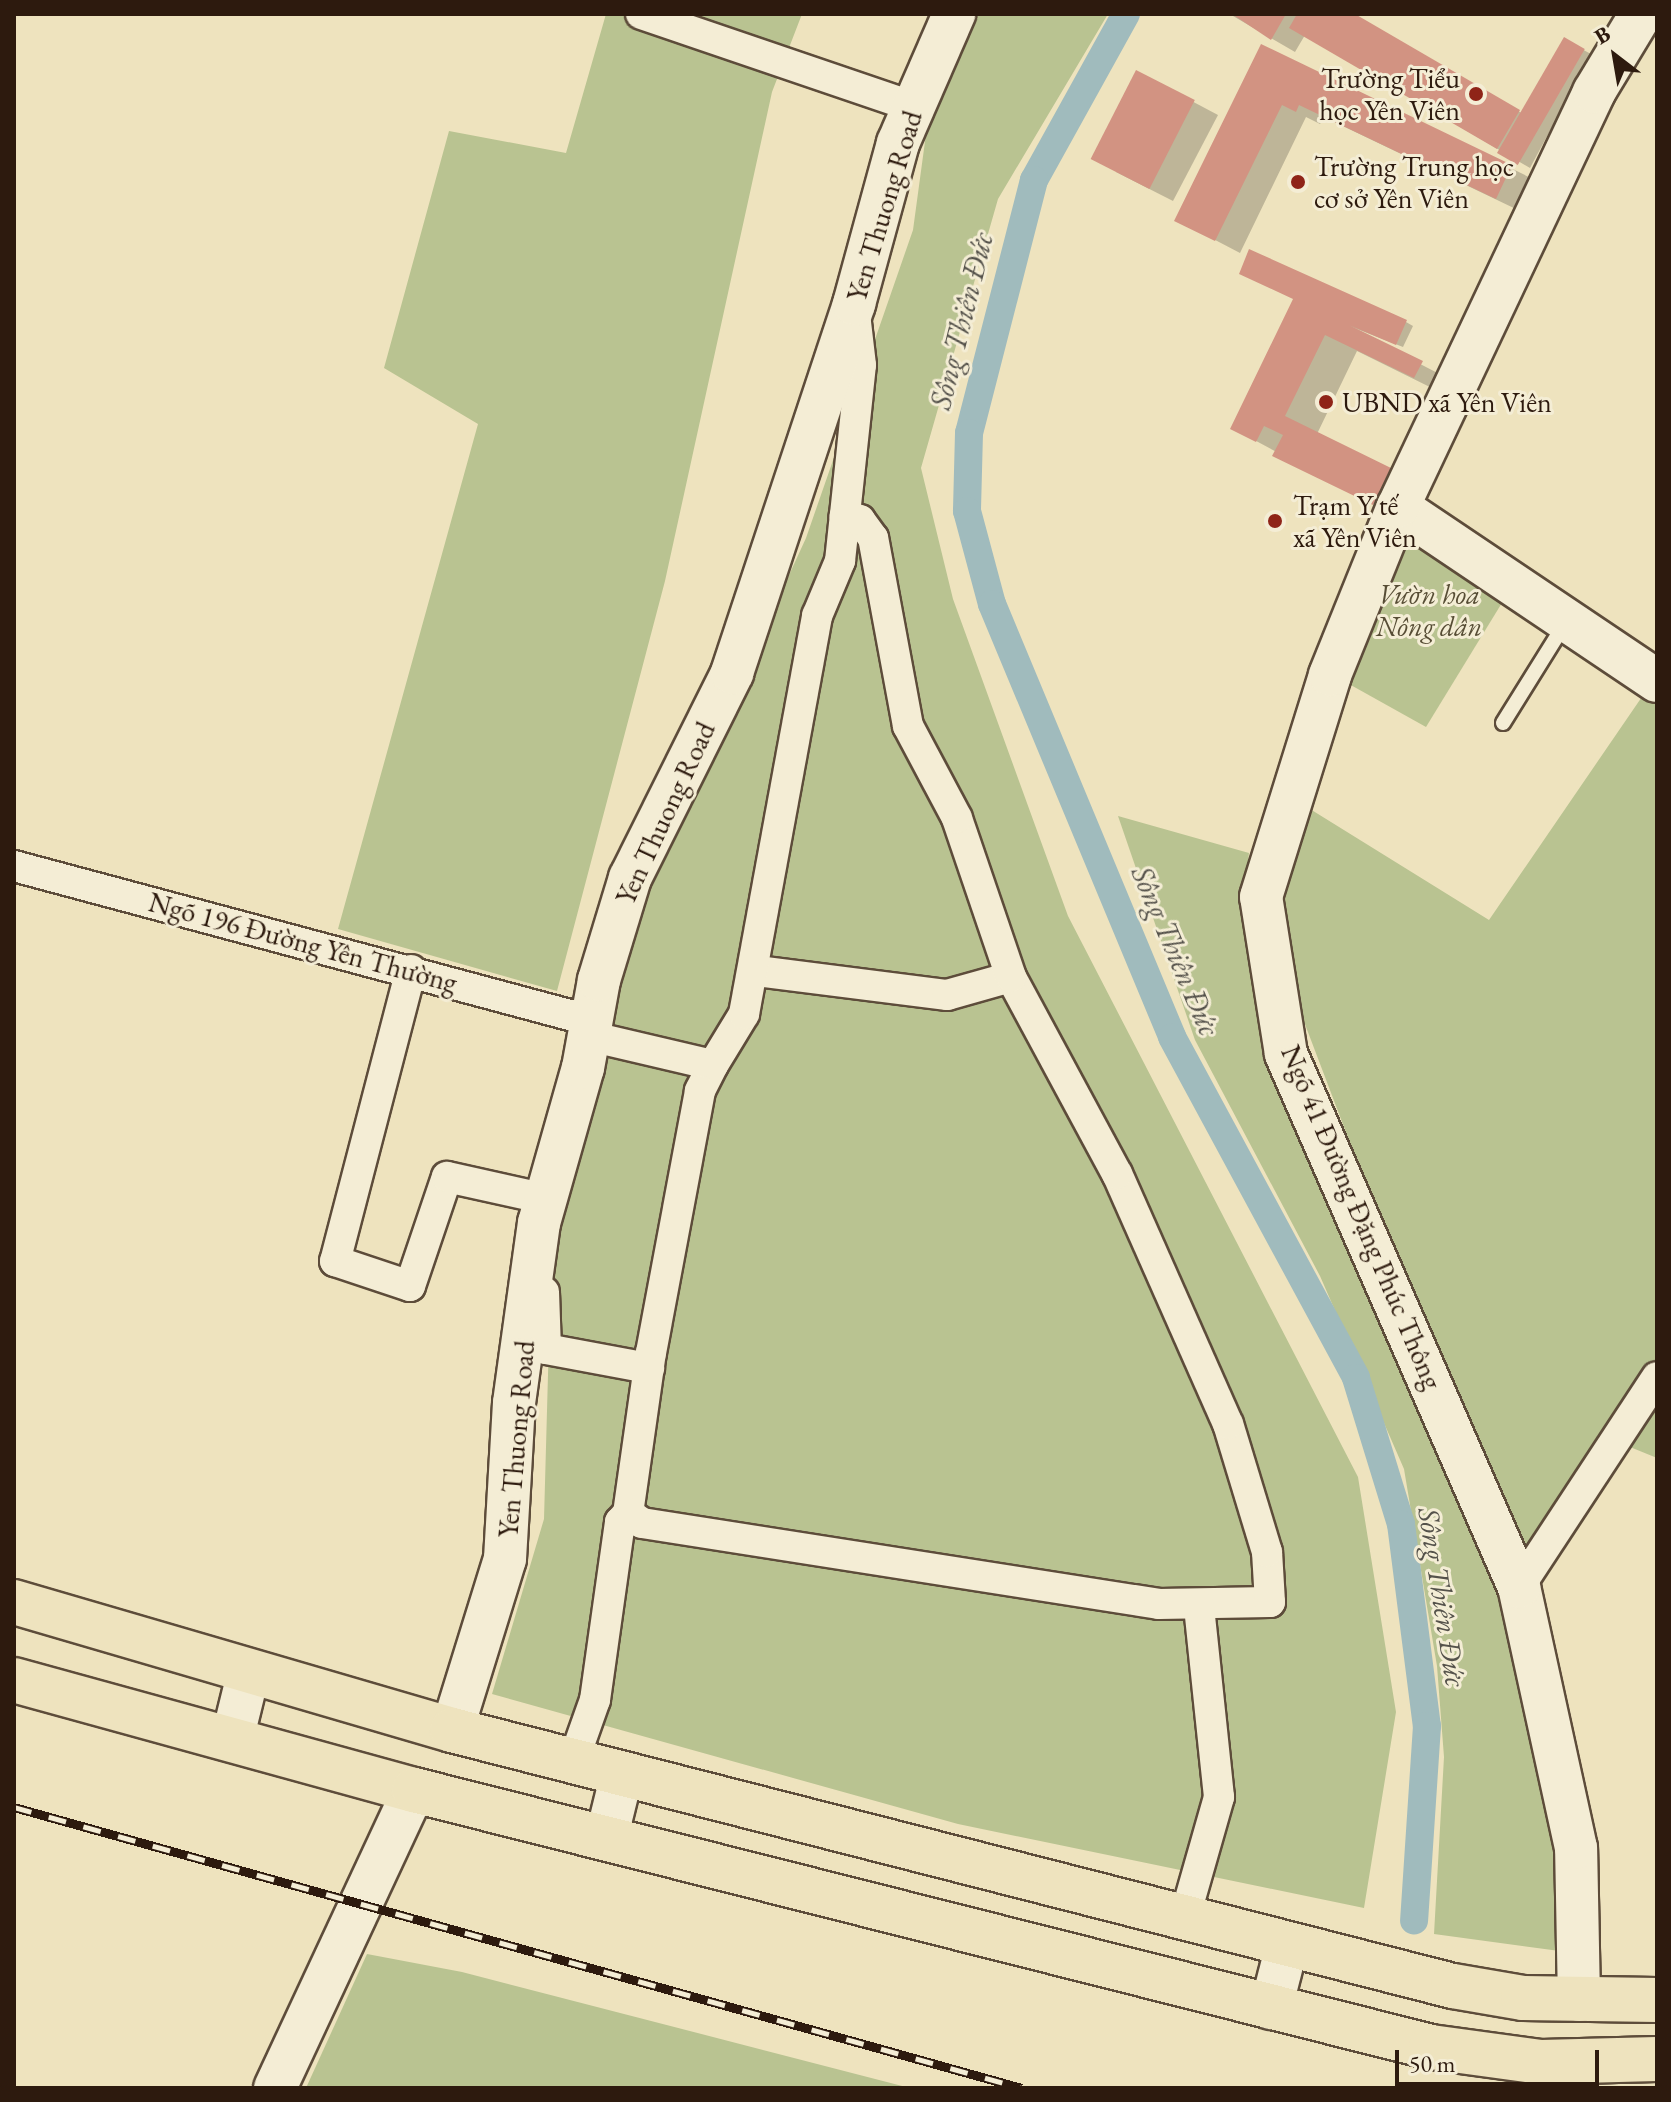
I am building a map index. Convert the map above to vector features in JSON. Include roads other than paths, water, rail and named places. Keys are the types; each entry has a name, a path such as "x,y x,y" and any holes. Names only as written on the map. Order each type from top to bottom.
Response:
{"main road":[{"path":"14,1602 452,1730 1184,1920 1460,1987 1579,2000 1657,2000"},
{"path":"14,1680 414,1790 1541,2075 1657,2059"}],"street":[{"path":"641,14 914,107"},
{"name":"Yen Thuong Road","path":"452,1730 505,1559 514,1403 546,1199 630,878 732,673 854,304 914,107 954,14"},
{"name":"Ngõ 41 Đường Đặng Phúc Thông","path":"1579,2000 1576,1848 1519,1587 1286,1054 1261,897 1330,675 1398,507 1594,92 1641,14"},
{"path":"573,1762 595,1700 620,1522 628,1513 649,1368 700,1091 744,1014 757,971 817,616 840,561 861,365 854,304"},
{"path":"1398,507 1564,625 1657,681"},
{"path":"628,1513 642,1523 923,1569 1199,1606 1270,1602 1253,1496 1143,1230 1011,977 957,818 908,726 873,538 860,520 845,516"},
{"name":"Ngõ 196 Đường Yên Thường","path":"14,866 411,970 713,1065"},
{"path":"411,970 335,1261 410,1286 447,1177 546,1199"},
{"path":"757,971 947,995 1011,977"},
{"path":"536,1261 543,1274 546,1349 649,1368"},
{"path":"1519,1587 1657,1377"},
{"path":"1184,1920 1219,1797 1199,1606"},
{"path":"232,1740 249,1671"},
{"path":"606,1839 622,1774"},
{"path":"275,2088 414,1790"},
{"path":"1271,2008 1287,1945"}],"lane":[{"path":"1503,723 1564,625"}],"waterway":[{"name":"Sông Thiên Đức","path":"1126,14 1034,180 969,433 967,511 992,604 1172,1037 1356,1378 1401,1524 1427,1726 1414,1921"}],"railway":[{"path":"14,1807 1022,2088"}],"place":[{"name":"Trường Tiểu học Yên Viên","path":"1476,94"},
{"name":"Trường Trung học cơ sở Yên Viên","path":"1298,182"},
{"name":"UBND xã Yên Viên","path":"1326,402"},
{"name":"Trạm Y tế xã Yên Viên","path":"1275,521"}],"park label":[{"name":"Vườn hoa Nông dân","path":"1429,610"}]}
